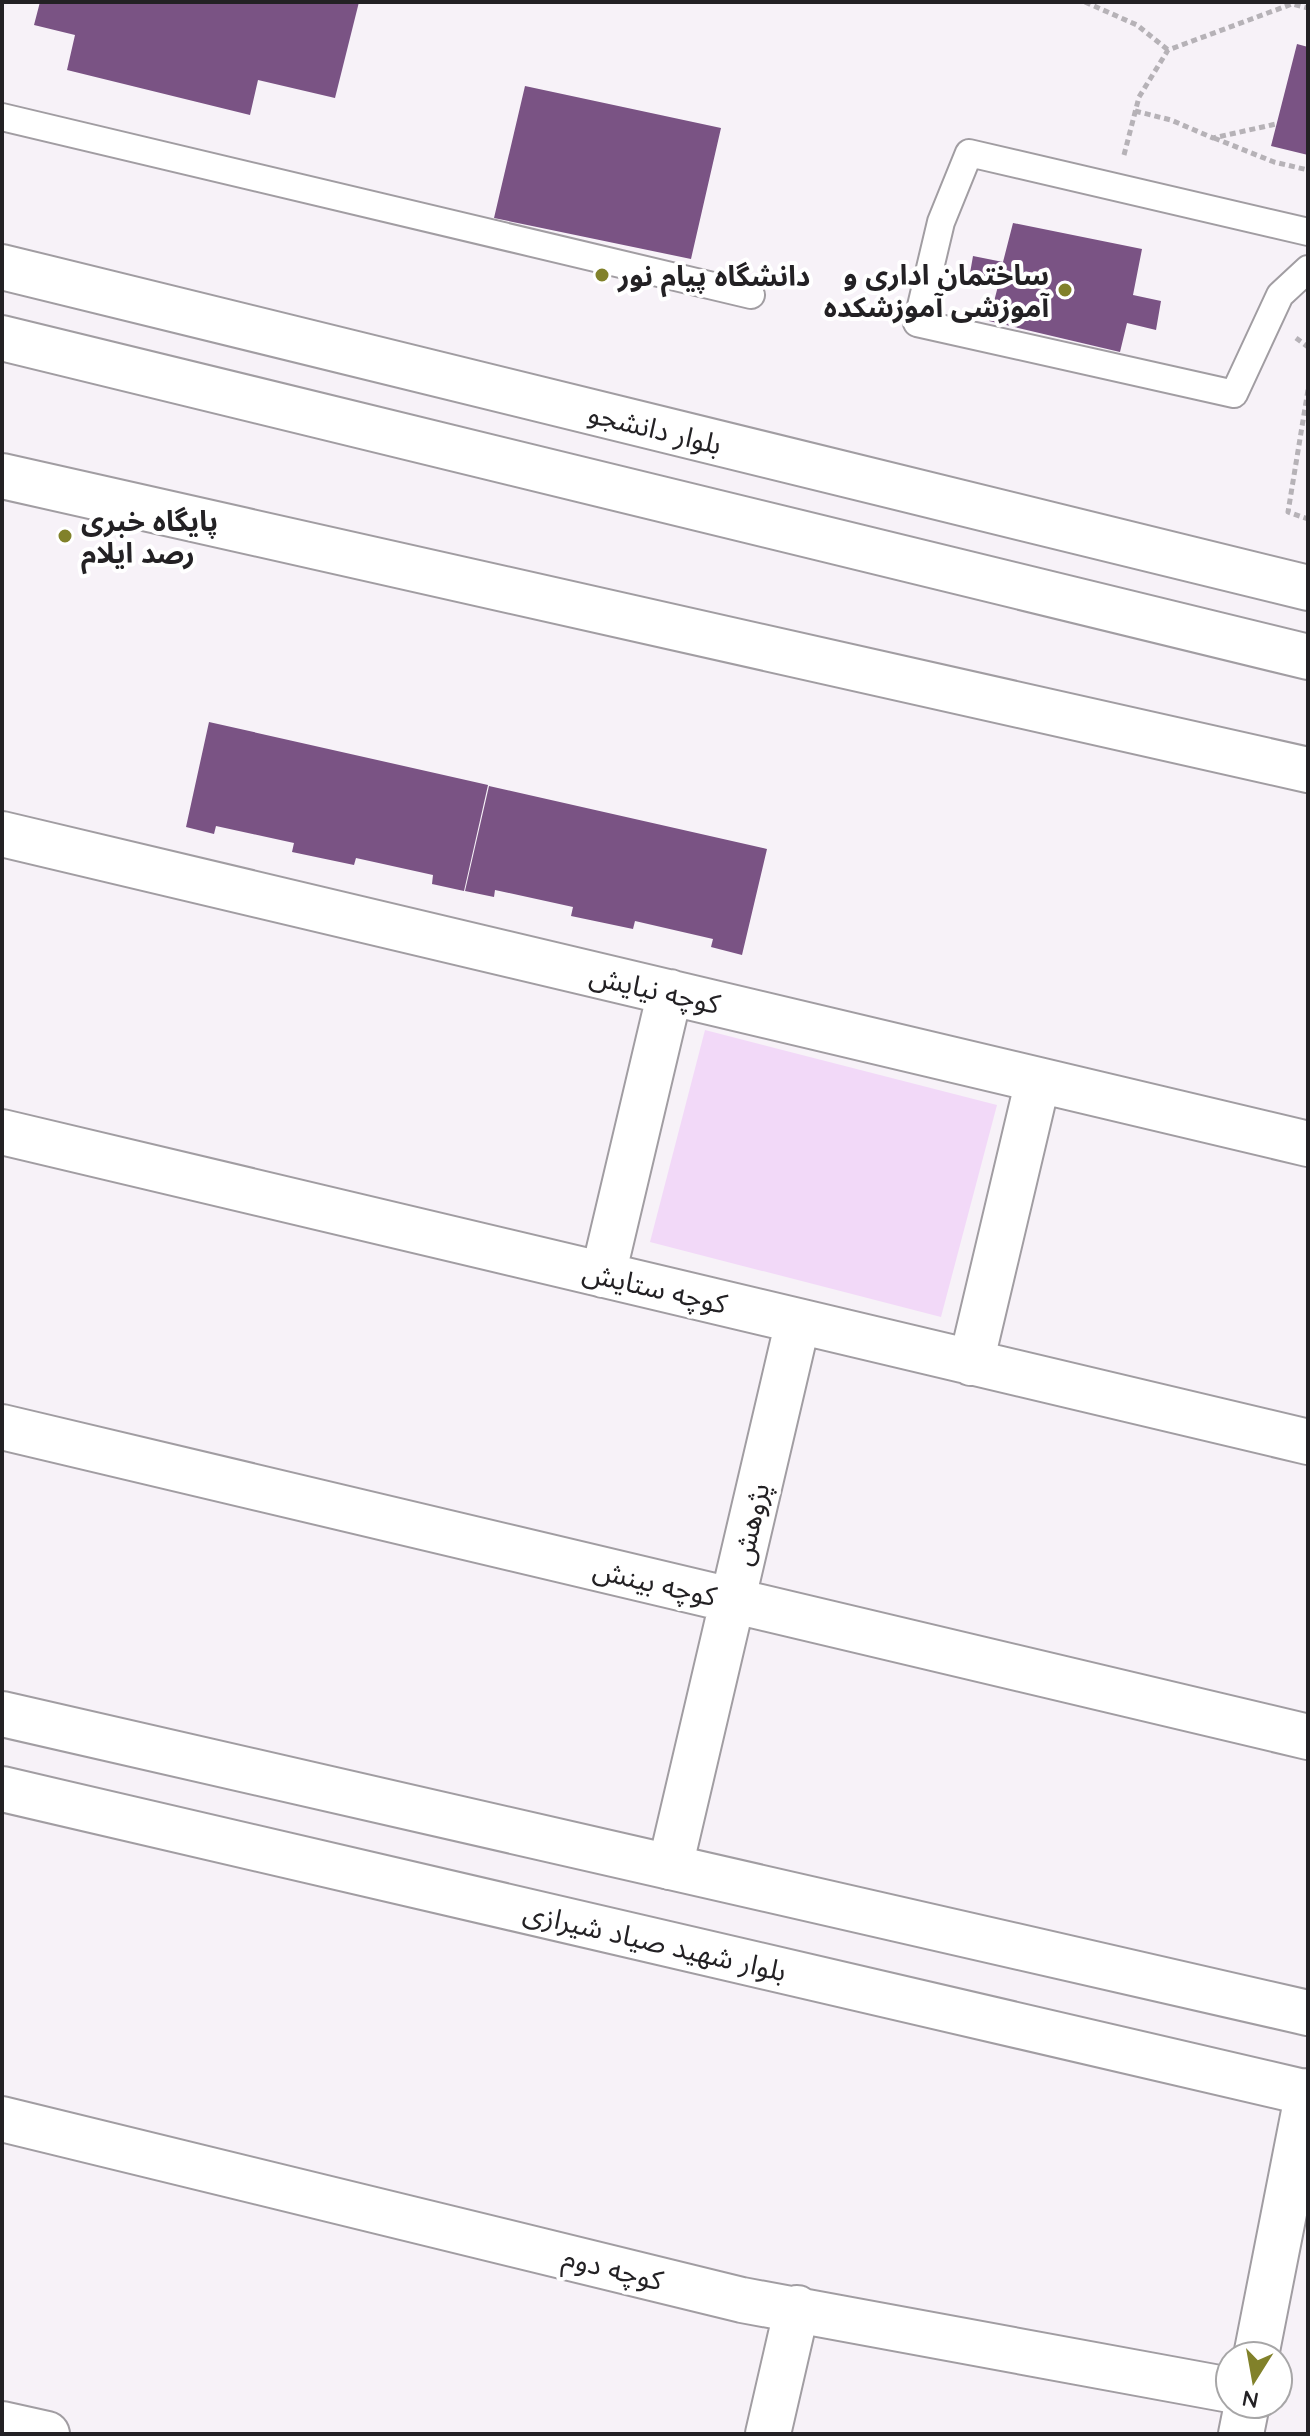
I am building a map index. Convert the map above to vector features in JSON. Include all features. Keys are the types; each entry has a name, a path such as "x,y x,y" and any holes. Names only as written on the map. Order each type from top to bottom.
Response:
{"street":[{"name":"بلوار دانشجو","path":"2,267 1308,588"},
{"path":"2,338 1308,657"},
{"path":"2,476 1308,770"},
{"name":"كوچه نيايش","path":"2,834 1308,1144"},
{"path":"603,1275 670,992"},
{"path":"971,1363 1038,1080"},
{"name":"کوچه ستایش","path":"2,1132 1308,1442"},
{"name":"پژوهش","path":"670,1867 798,1321"},
{"name":"کوچه بینش","path":"2,1427 1308,1737"},
{"path":"2,1714 1308,2013"},
{"name":"بلوار شهید صیاد شیرازی","path":"2,1789 1308,2093"},
{"path":"1259,2340 1308,2093"},
{"name":"کوچه دوم","path":"2,2119 742,2300 1214,2387"},
{"path":"768,2434 797,2308"},
{"path":"2,2424 47,2434"}],"lane":[{"path":"2,117 751,295"},
{"path":"1308,232 969,153 941,222 917,323 1234,394 1280,295 1308,269"}],"path":[{"path":"1085,2 1137,25 1168,50"},
{"path":"1116,187 1139,97 1168,50 1292,3 1308,8"},
{"path":"1135,111 1171,120 1274,162 1308,170"},
{"path":"1213,138 1276,124"},
{"path":"1308,390 1288,512 1308,519"}],"shaded area":[{"path":"705,1030 997,1105 941,1317 650,1242"}],"building":[{"path":"40,2 359,2 335,98 258,80 250,115 67,70 75,35 34,25"},
{"path":"1297,44 1308,47 1308,155 1271,146"},
{"path":"525,86 721,128 691,259 494,218"},
{"name":"ساختمان اداری و آموزشی آموزشکده","path":"1013,223 1142,249 1133,295 1161,301 1156,330 1127,323 1120,352 989,321 998,286 969,279 973,256 1003,262"},
{"path":"209,722 488,785 464,891 432,884 433,875 356,858 354,865 292,852 294,843 216,826 214,834 186,827"},
{"path":"489,786 767,849 742,955 711,947 713,939 635,921 633,929 571,916 573,907 495,890 494,897 465,891"}],"place":[{"name":"دانشگاه پیام نور","path":"602,275"},
{"name":"ساختمان اداری و آموزشی آموزشکده","path":"1065,290"},
{"name":"پایگاه خبری رصد ایلام","path":"65,536"}]}
